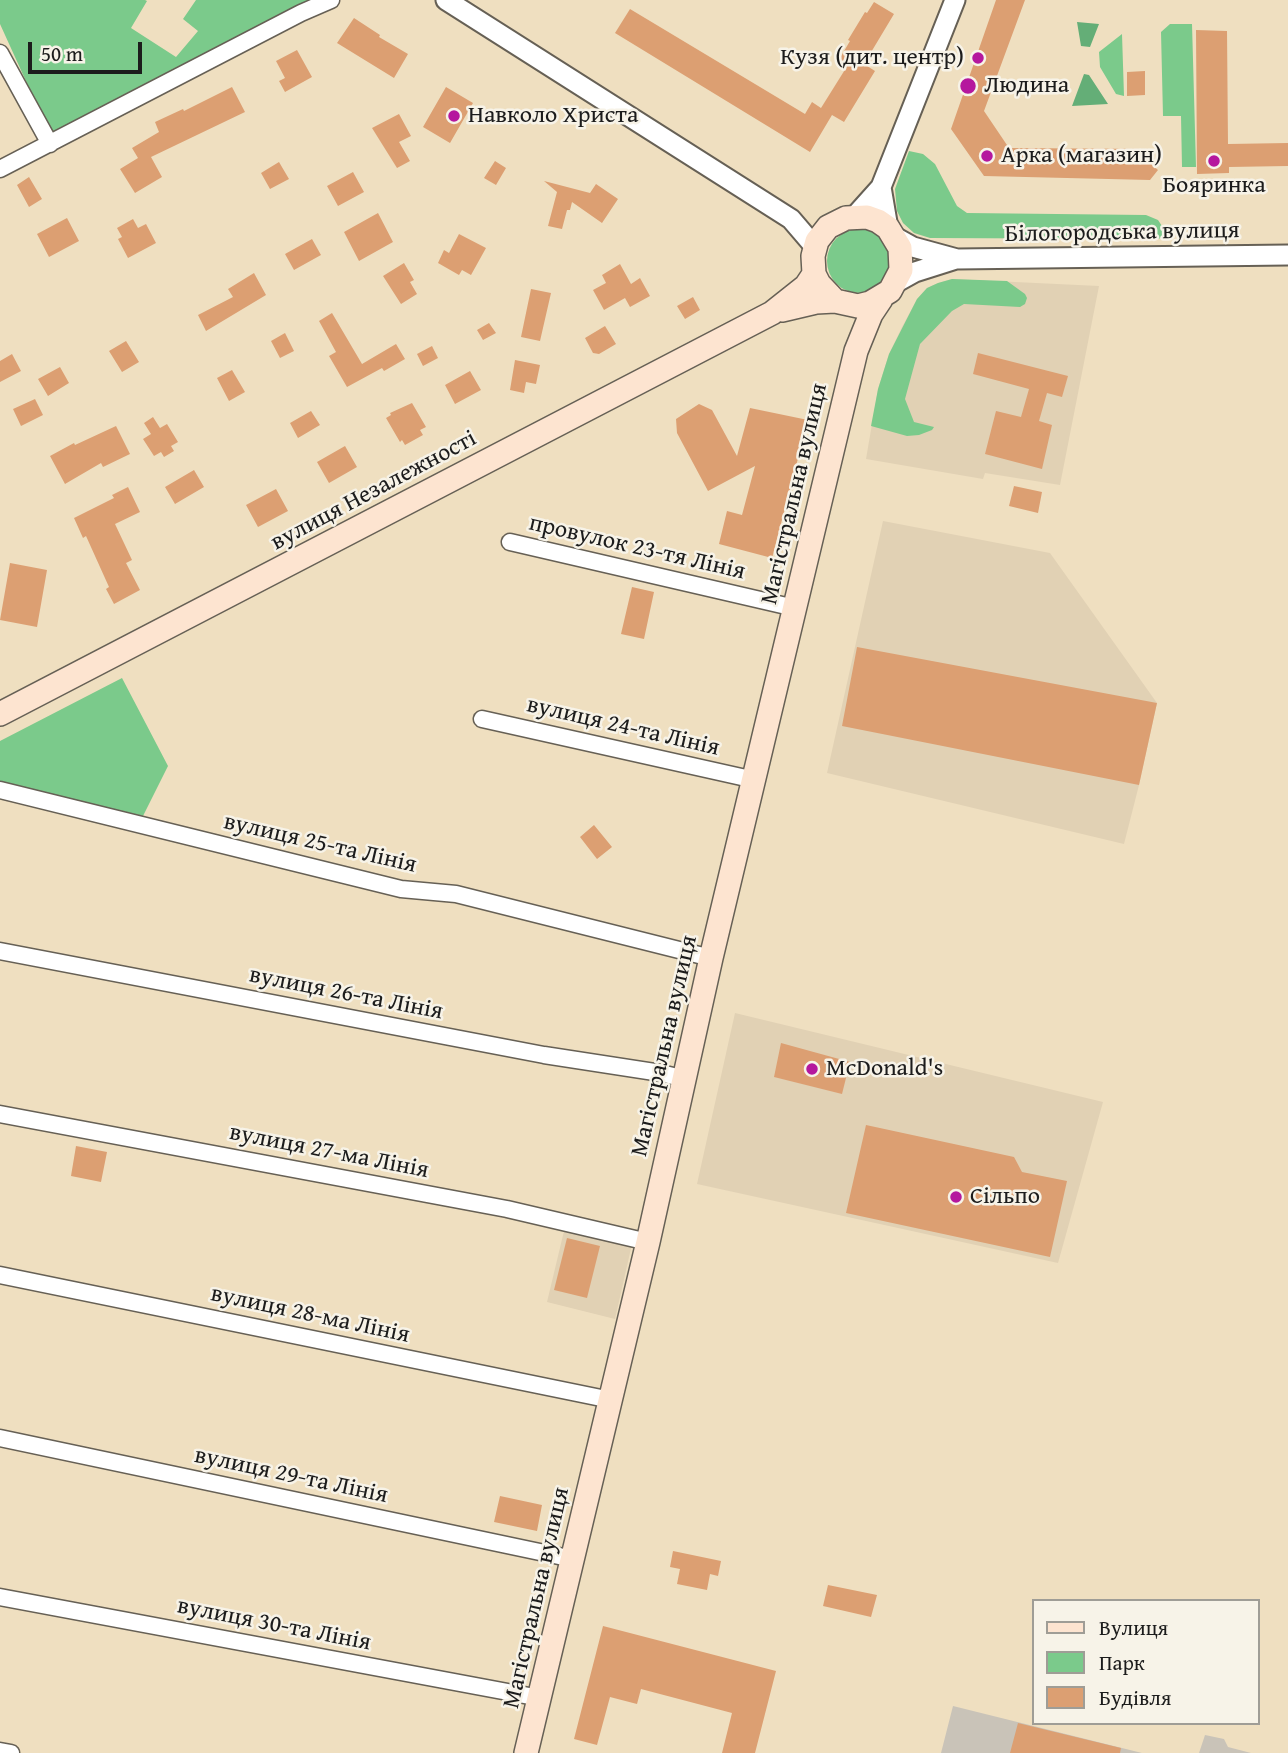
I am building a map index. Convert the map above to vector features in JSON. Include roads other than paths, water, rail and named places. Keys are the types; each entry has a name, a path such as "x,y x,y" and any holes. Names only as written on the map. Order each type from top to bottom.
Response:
{"main road":[{"path":"772,313 817,302 838,302 859,306 881,299 897,282 902,259 891,233 867,217 846,218 828,227 820,236 813,256 814,274 819,284 838,302 849,322 856,351"},
{"path":"772,313 806,286 814,274"},
{"name":"Магістральна вулиця","path":"526,1753 856,351 863,330 881,299"},
{"name":"вулиця Незалежності","path":"0,713 772,313"}],"street":[{"path":"0,169 331,0"},
{"path":"446,0 791,219 815,247"},
{"path":"855,216 881,187 955,0"},
{"path":"0,53 50,144"},
{"path":"881,187 891,233 913,247 957,259"},
{"path":"791,219 828,227"},
{"name":"Білогородська вулиця","path":"957,259 1288,256"},
{"path":"897,282 915,272 957,259"},
{"name":"провулок 23-тя Лінія","path":"510,542 795,608"},
{"name":"вулиця 24-та Лінія","path":"482,719 755,780"},
{"name":"вулиця 25-та Лінія","path":"0,790 401,889 456,894 711,958"},
{"name":"вулиця 26-та Лінія","path":"0,951 685,1079"},
{"name":"вулиця 27-ма Лінія","path":"0,1114 507,1209 648,1242"},
{"name":"вулиця 28-ма Лінія","path":"0,1275 611,1400"},
{"name":"вулиця 29-та Лінія","path":"0,1438 573,1559"},
{"name":"вулиця 30-та Лінія","path":"0,1597 540,1698"},
{"path":"0,1751 11,1753"}],"place":[{"name":"Кузя (дит. центр)","path":"978,58"},
{"name":"Людина","path":"968,86"},
{"name":"Навколо Христа","path":"454,116"},
{"name":"Арка (магазин)","path":"987,156"},
{"name":"Бояринка","path":"1214,161"},
{"name":"McDonald's","path":"812,1069"},
{"name":"Сільпо","path":"956,1197"}]}
